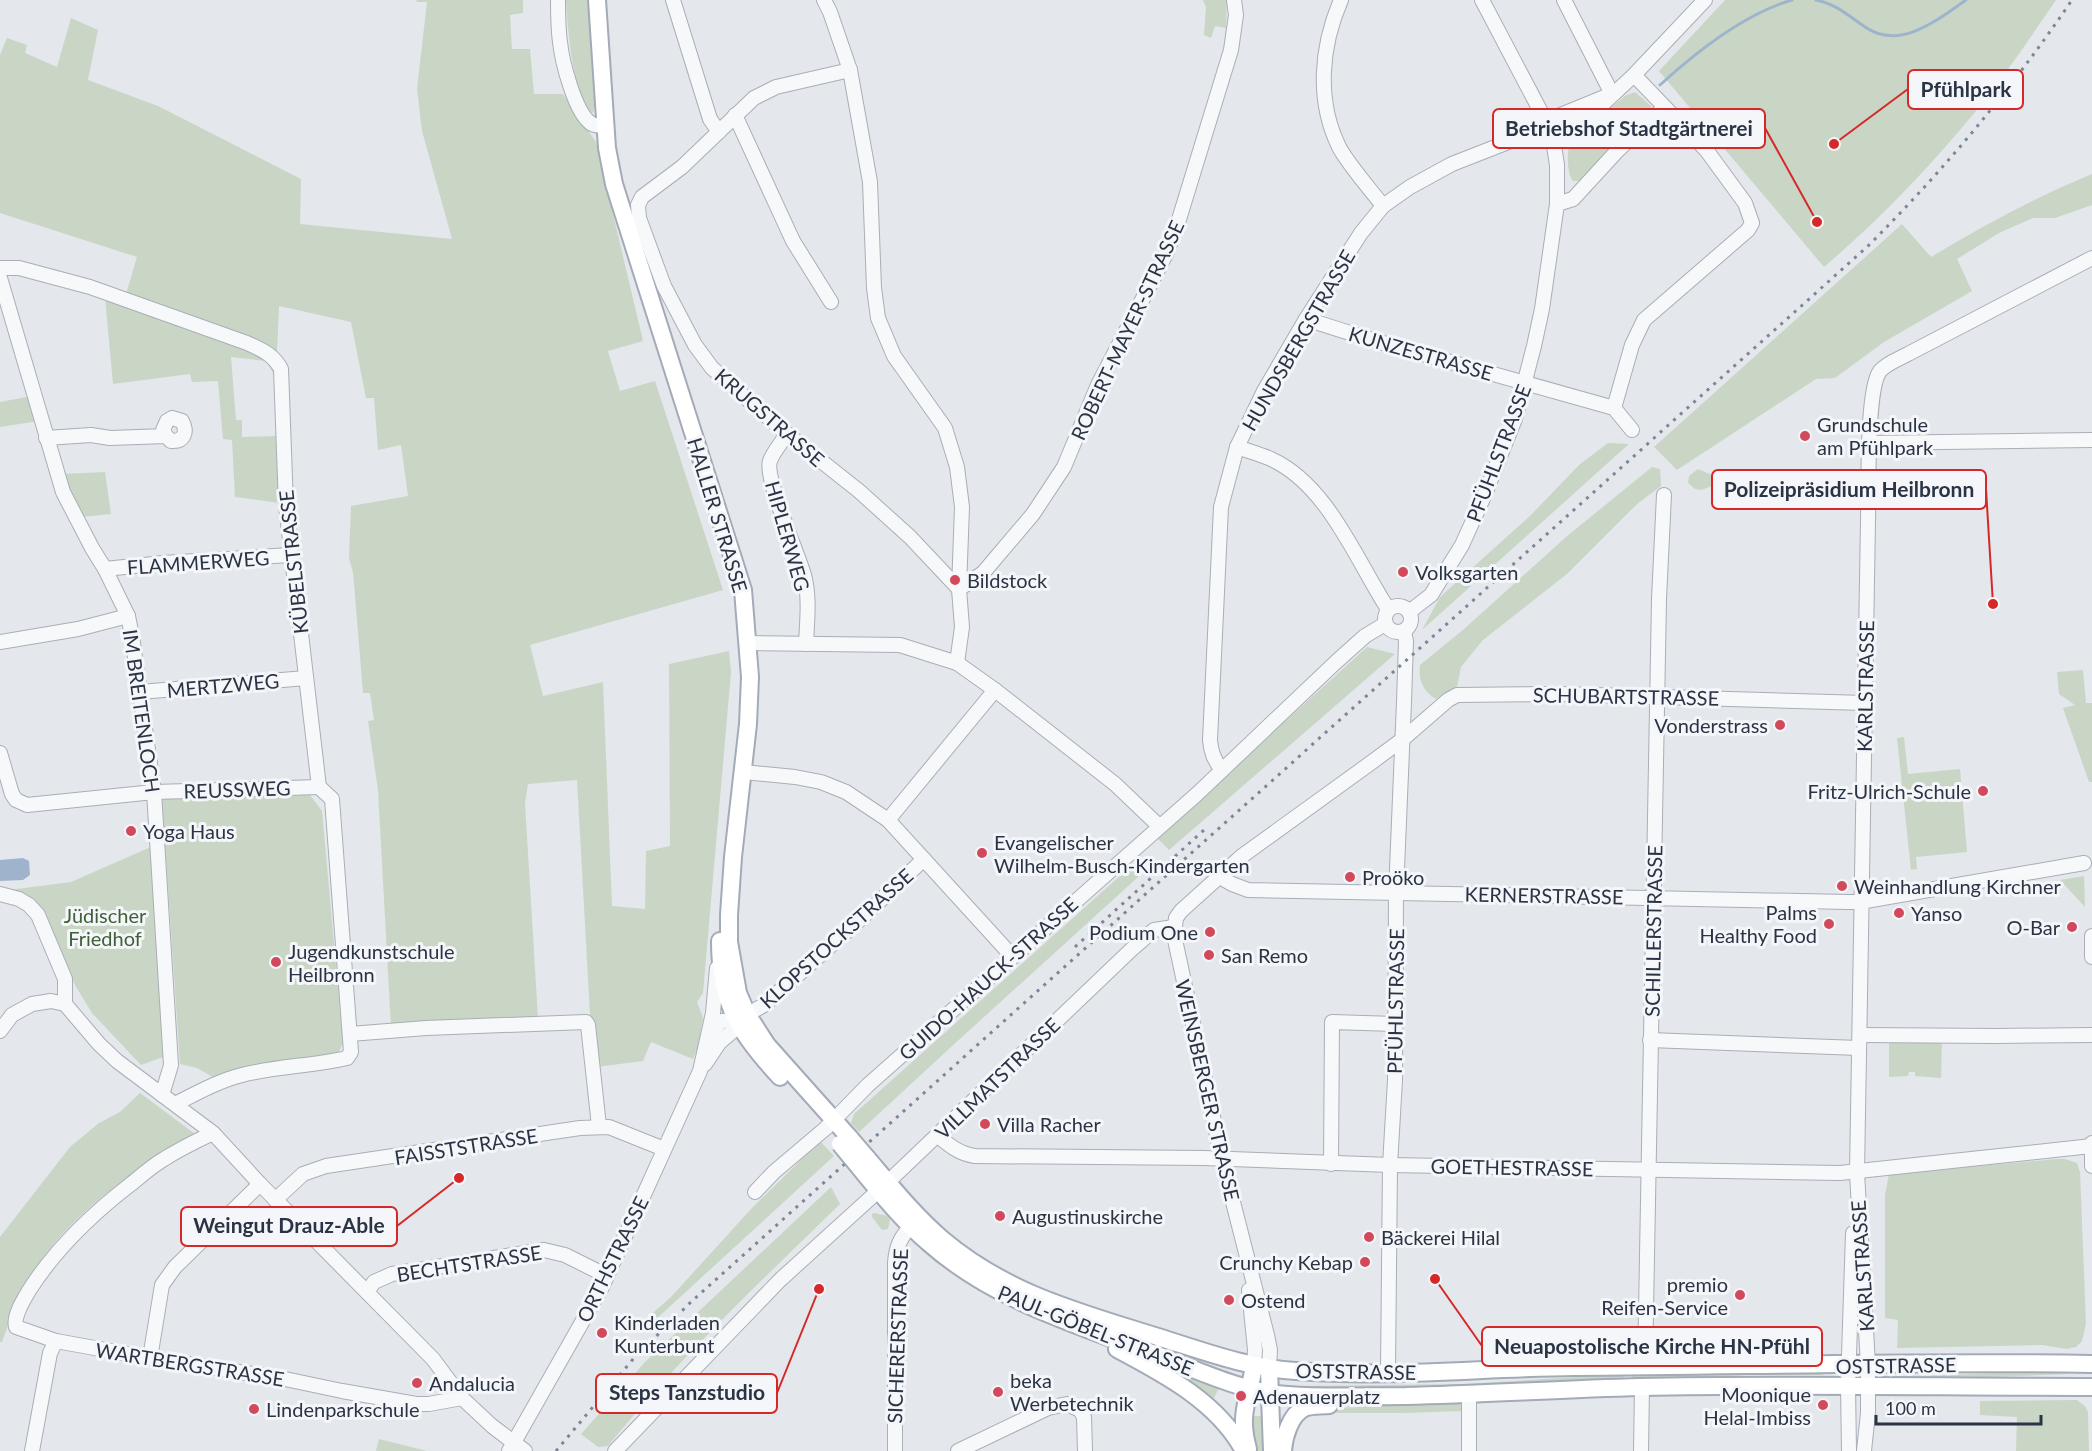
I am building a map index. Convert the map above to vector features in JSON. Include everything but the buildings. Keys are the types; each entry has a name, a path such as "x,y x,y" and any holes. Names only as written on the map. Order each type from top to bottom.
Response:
{"main road":[{"name":"HALLER STRASSE","path":"597,0 610,169 620,209 743,590 748,643"},
{"path":"742,1017 729,942 729,915 750,677 748,643"},
{"path":"733,857 721,916 720,971 726,998 830,1124"},
{"name":"PAUL-GÖBEL-STRASSE","path":"830,1124 883,1186 911,1226 929,1244 975,1278 1004,1294 1063,1320 1250,1389 1270,1393"},
{"name":"PAUL-GÖBEL-STRASSE","path":"883,1186 911,1208 941,1238 974,1263 1009,1284 1065,1307 1261,1366"},
{"path":"1063,1320 1198,1398 1229,1428 1246,1451"},
{"name":"OSTSTRASSE","path":"1261,1366 1295,1371 1389,1372 1645,1366 2092,1364"},
{"name":"WEINSBERGER STRASSE","path":"1246,1451 1243,1414 1250,1389 1261,1366"},
{"name":"WEINSBERGER STRASSE","path":"1261,1366 1270,1393 1272,1451"},
{"name":"OSTSTRASSE","path":"1270,1393 1364,1396 1642,1387 2092,1387"},
{"path":"1283,1451 1284,1440 1293,1419 1303,1408 1342,1405 1364,1396"}],"street":[{"path":"558,0 560,44 567,74 583,115 594,125 606,126"},
{"path":"673,0 710,119 719,132 754,98 776,87 850,70"},
{"path":"824,0 831,12 850,70 870,182 874,288 878,318 894,356 945,428 954,457 962,507 959,589 962,627 957,663"},
{"name":"ROBERT-MAYER-STRASSE","path":"959,589 983,573 1033,514 1064,467 1098,385 1166,254 1177,226 1231,50 1236,15 1234,0"},
{"path":"1341,0 1325,45 1323,81 1328,115 1340,147 1383,206"},
{"path":"1482,0 1549,127"},
{"path":"1564,0 1612,94"},
{"name":"HUNDSBERGSTRASSE","path":"1222,770 1210,750 1221,507 1237,447 1264,391 1306,319 1361,233 1383,206 1410,187 1452,164 1549,127 1568,128 1589,117 1634,75 1705,0"},
{"path":"1632,430 1614,408 1632,345 1644,320 1748,230 1752,223 1745,203 1732,183 1695,138 1634,75"},
{"path":"1557,204 1573,199 1618,150 1664,108"},
{"path":"735,115 793,241 831,302"},
{"name":"PFÜHLSTRASSE","path":"1410,612 1431,595 1462,545 1502,452 1525,383 1542,309 1557,204 1557,165 1549,127"},
{"name":"KRUGSTRASSE","path":"719,132 682,167 646,193 638,205 639,218 664,286 695,345 712,369 787,434 859,491 910,537 959,589"},
{"name":"KARLSTRASSE","path":"1864,1451 1869,1386 1857,1173 1860,902 1870,443 1874,384 1880,371 1885,367 2092,258"},
{"name":"KÜBELSTRASSE","path":"0,268 19,268 90,287 247,343 276,359 281,369 286,506 291,555 319,787 332,799 351,1052 347,1058 331,1062 244,1074 218,1083 175,1104"},
{"name":"IM BREITENLOCH","path":"0,278 63,492 128,616 154,792 171,1065 162,1095"},
{"name":"KUNZESTRASSE","path":"1306,319 1614,408"},
{"name":"HIPLERWEG","path":"787,434 770,461 769,470 804,576 808,604 806,644"},
{"path":"46,438 91,435 110,438 165,436"},
{"path":"1870,443 2092,441"},
{"path":"1237,447 1272,460 1296,476 1317,496 1339,525 1388,609"},
{"name":"SCHILLERSTRASSE","path":"1645,1366 1659,599 1664,495"},
{"name":"FLAMMERWEG","path":"105,569 291,555"},
{"path":"1400,605 1410,612 1411,621 1404,631 1391,630 1385,624 1388,609 1400,605"},
{"path":"0,642 78,629 128,616"},
{"name":"GUIDO-HAUCK-STRASSE","path":"755,1192 774,1172 830,1124 868,1085 1222,770 1336,662 1365,636 1385,624"},
{"name":"PFÜHLSTRASSE","path":"1389,1372 1390,1165 1395,1024 1396,893 1406,641 1404,631"},
{"path":"748,643 900,645 957,663 1115,784 1159,826"},
{"name":"MERTZWEG","path":"140,692 306,678"},
{"path":"888,820 994,690"},
{"name":"SCHUBARTSTRASSE","path":"1403,738 1448,700 1461,694 1865,703"},
{"path":"1174,927 1181,911 1242,856 1403,738"},
{"name":"REUSSWEG","path":"0,753 12,794 21,804 27,805 154,792 319,787"},
{"path":"743,772 821,782 846,792 888,820 1012,956"},
{"name":"KLOPSTOCKSTRASSE","path":"742,1017 764,1005 924,859"},
{"name":"KERNERSTRASSE","path":"1220,877 1248,890 1860,902 2084,863"},
{"path":"0,894 20,898 38,915 65,979 65,1004"},
{"name":"VILLMATSTRASSE","path":"615,1451 780,1280 883,1186 1149,934 1161,928 1174,927"},
{"name":"WEINSBERGER STRASSE","path":"1174,927 1175,943 1222,1159 1245,1252 1255,1350 1261,1366"},
{"path":"2092,936 2092,957"},
{"name":"ORTHSTRASSE","path":"516,1448 607,1275 700,1071 709,1035 720,942"},
{"path":"1,1025 12,1015 32,1004 51,1001 65,1004 99,1044 117,1061 213,1133 275,1200 433,1359 462,1398 516,1448"},
{"path":"709,1035 722,1021 742,1017"},
{"name":"ORTHSTRASSE","path":"700,1071 742,1017"},
{"path":"350,1034 426,1028 586,1022 599,1126"},
{"path":"1331,1164 1332,1022 1395,1024"},
{"path":"1650,1040 1860,1041 2092,1035"},
{"name":"FAISSTSTRASSE","path":"275,1200 303,1174 326,1166 599,1126 621,1131 664,1149"},
{"name":"WARTBERGSTRASSE","path":"213,1133 162,1160 102,1206 77,1229 40,1273 26,1294 16,1317 16,1327 56,1341 285,1379 416,1404 462,1398"},
{"name":"GOETHESTRASSE","path":"937,1135 965,1155 975,1156 1857,1173 2092,1145"},
{"path":"2092,1145 2092,1166"},
{"path":"150,1358 162,1285 175,1267 260,1184"},
{"name":"KARLSTRASSE","path":"1849,1451 1848,1365 1852,1241 1857,1189"},
{"name":"SICHERERSTRASSE","path":"895,1451 895,1263 896,1249 901,1237 911,1226"},
{"name":"BECHTSTRASSE","path":"367,1292 374,1282 392,1274 544,1250 565,1255 607,1275"},
{"path":"32,1451 50,1353 56,1341"},
{"path":"1641,1451 1642,1387"},
{"path":"1469,1394 1469,1451"},
{"path":"958,1451 1053,1406 1067,1404 1083,1413 1085,1451"}],"green space":[{"path":"417,0 523,0 523,13 510,15 512,49 530,49 534,94 563,94 596,142 643,341 608,351 620,391 655,381 723,590 530,645 543,696 603,682 612,906 645,909 646,851 670,846 669,664 729,651 731,672 703,993 697,1002 703,1018 698,1047 693,1059 651,1042 643,1061 596,1067 590,1015 577,780 528,784 525,803 538,1018 391,1027 378,790 368,721 374,720 370,693 363,693 353,572 349,558 351,506 408,496 401,445 378,450 374,398 366,398 351,322 279,306 277,351 126,294 137,257 0,213 0,55 7,38 27,45 25,53 57,67 71,18 98,30 88,80 158,106 301,179 300,224 452,239 422,131 417,89 427,2 416,2"},
{"path":"566,0 588,0 595,105 593,113 580,95 576,79"},
{"path":"1203,0 1227,0 1226,28 1215,26 1211,38 1204,35 1206,7"},
{"path":"1725,0 2056,0 2017,57 1958,133 1884,212 1824,267 1659,71"},
{"path":"1635,92 1652,109 1581,181 1573,181 1569,172 1568,160 1571,137 1590,125 1625,96"},
{"path":"2092,174 2092,205 2055,218 2033,218 1999,233 1957,259 1972,291 1884,342 1835,378 1816,379 1677,470 1654,447 1902,224 1931,257 2010,213"},
{"path":"105,297 257,350 276,368 275,376 266,361 231,357 236,420 242,420 242,437 277,436 280,503 235,497 232,440 223,439 218,381 192,382 190,374 113,384"},
{"path":"32,396 39,421 0,427 0,402"},
{"path":"1608,443 1629,444 1422,630 1440,597 1530,516 1579,465"},
{"path":"1652,467 1660,469 1661,486 1637,504 1567,574 1483,640 1461,667 1457,687 1436,699 1425,689 1420,676 1420,665 1464,629 1566,537"},
{"path":"1698,469 1712,475 1712,486 1701,490 1695,489 1688,483 1689,476"},
{"path":"105,472 111,514 81,517 63,474"},
{"path":"1367,647 1395,654 1169,850 1157,838"},
{"path":"2083,670 2086,703 2092,703 2092,782 2089,782 2063,708 2075,705 2059,694 2057,672"},
{"path":"1904,737 1908,774 1960,769 1967,852 1916,857 1917,869 1911,870 1897,738"},
{"path":"310,795 322,811 343,1043 337,1056 216,1079 197,1068 180,1064 162,798"},
{"name":"Jüdischer Friedhof","path":"153,846 163,1057 141,1065 92,1013 75,985 43,916 27,896 9,890 71,882"},
{"path":"1140,858 1148,868 859,1132 851,1123 854,1114"},
{"path":"2084,876 2085,907 2060,880"},
{"path":"1942,1039 1941,1078 1915,1076 1915,1072 1909,1072 1908,1076 1889,1077 1889,1041"},
{"path":"140,1093 195,1134 129,1176 70,1226 31,1275 2,1342 0,1342 0,1237 70,1147 99,1123 120,1112"},
{"path":"820,1141 834,1156 653,1322 648,1317 671,1297 752,1208"},
{"path":"2057,1159 2077,1163 2080,1172 2086,1324 2082,1341 2076,1347 2067,1349 2042,1345 1897,1348 1898,1320 1885,1318 1885,1195 1889,1174"},
{"path":"831,1187 840,1204 691,1352 608,1446 598,1447 581,1434 645,1362"},
{"path":"874,1213 888,1216 890,1220 888,1229 882,1230 872,1217"},
{"path":"1174,1369 1220,1386 1213,1400 1174,1371"},
{"path":"2067,1370 2068,1374 1895,1381 1896,1376"},
{"path":"1823,1372 1823,1375 1748,1375 1632,1381 1632,1373"},
{"path":"1624,1374 1624,1381 1300,1390 1300,1386 1467,1384"},
{"path":"2077,1400 2085,1406 2088,1412 2089,1451 2016,1451 2017,1417 1980,1415 1980,1401"},
{"path":"1456,1402 1464,1407 1462,1411 1321,1413 1320,1409"},
{"path":"1253,1416 1262,1416 1262,1451 1256,1451 1251,1424"},
{"path":"379,1439 427,1451 376,1451"}],"water":[{"path":"23,858 29,861 30,875 23,880 0,881 0,860"}],"waterway":[{"path":"1660,85 1689,60 1739,24 1774,6 1792,0"},
{"path":"1816,0 1836,7 1878,34 1891,36 1905,34 1931,24 1966,0"}],"railway":[{"path":"556,1451 634,1358 692,1301 1867,247 1976,128 2025,66 2072,0"},
{"path":"1075,947 1204,830"}],"place":[{"name":"Pfühlpark","path":"1834,144"},
{"name":"Betriebshof Stadtgärtnerei","path":"1817,222"},
{"name":"Grundschule am Pfühlpark","path":"1805,436"},
{"name":"Volksgarten","path":"1403,572"},
{"name":"Bildstock","path":"955,580"},
{"name":"Polizeipräsidium Heilbronn","path":"1993,604"},
{"name":"Vonderstrass","path":"1780,725"},
{"name":"Fritz-Ulrich-Schule","path":"1983,791"},
{"name":"Yoga Haus","path":"131,831"},
{"name":"Evangelischer Wilhelm-Busch-Kindergarten","path":"982,853"},
{"name":"Proöko","path":"1350,877"},
{"name":"Weinhandlung Kirchner","path":"1842,886"},
{"name":"Yanso","path":"1899,913"},
{"name":"Palms Healthy Food","path":"1829,924"},
{"name":"O-Bar","path":"2072,927"},
{"name":"Podium One","path":"1210,932"},
{"name":"San Remo","path":"1209,955"},
{"name":"Jugendkunstschule Heilbronn","path":"276,962"},
{"name":"Villa Racher","path":"985,1124"},
{"name":"Weingut Drauz-Able","path":"459,1178"},
{"name":"Augustinuskirche","path":"1000,1216"},
{"name":"Bäckerei Hilal","path":"1369,1237"},
{"name":"Crunchy Kebap","path":"1365,1262"},
{"name":"Neuapostolische Kirche HN-Pfühl","path":"1435,1279"},
{"name":"Steps Tanzstudio","path":"819,1289"},
{"name":"premio Reifen-Service","path":"1740,1295"},
{"name":"Ostend","path":"1229,1300"},
{"name":"Kinderladen Kunterbunt","path":"602,1333"},
{"name":"Andalucia","path":"417,1383"},
{"name":"beka Werbetechnik","path":"998,1392"},
{"name":"Adenauerplatz","path":"1241,1396"},
{"name":"Moonique Helal-Imbiss","path":"1823,1405"},
{"name":"Lindenparkschule","path":"254,1409"}]}
